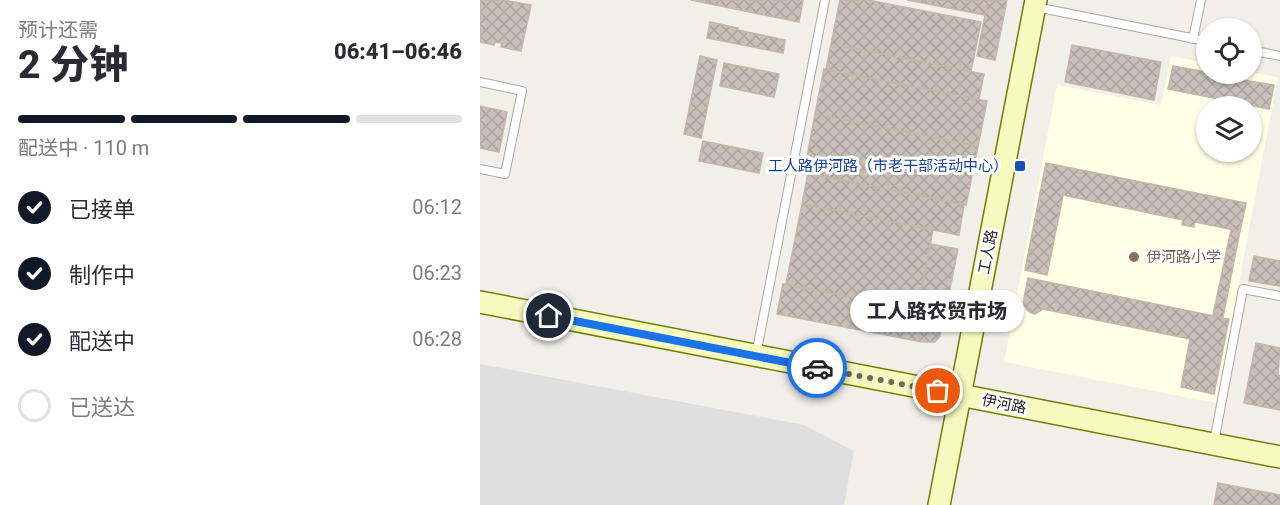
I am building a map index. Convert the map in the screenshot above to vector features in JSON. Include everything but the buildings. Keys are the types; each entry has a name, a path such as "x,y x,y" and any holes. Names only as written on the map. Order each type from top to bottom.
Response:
{"street":[{"name":"工人路","path":"939,505 1035,3"},
{"name":"伊河路","path":"480,303 1280,458"}],"lane":[{"path":"756,356 825,0"},
{"path":"1193,39 1201,0"},
{"path":"1035,3 1196,39"},
{"path":"1262,52 1280,56"},
{"path":"480,82 522,91 505,174 480,169"},
{"path":"1213,444 1243,289 1280,296"}],"shaded area":[{"name":"伊河路小学","path":"1171,56 1196,61 1196,84 1262,84 1262,74 1278,77 1262,161 1262,96 1196,96 1196,162 1262,162 1216,403 1004,362 1057,85 1161,105"},
{"path":"480,364 804,425 854,451 844,505 480,505"}],"way so far":[{"path":"817,368 938,391"}],"place":[{"name":"工人路伊河路（市老干部活动中心）","path":"1020,166"},
{"name":"伊河路小学","path":"1134,257"},
{"name":"工人路农贸市场","path":"938,391"}],"route":[{"path":"549,316 817,368"}]}
